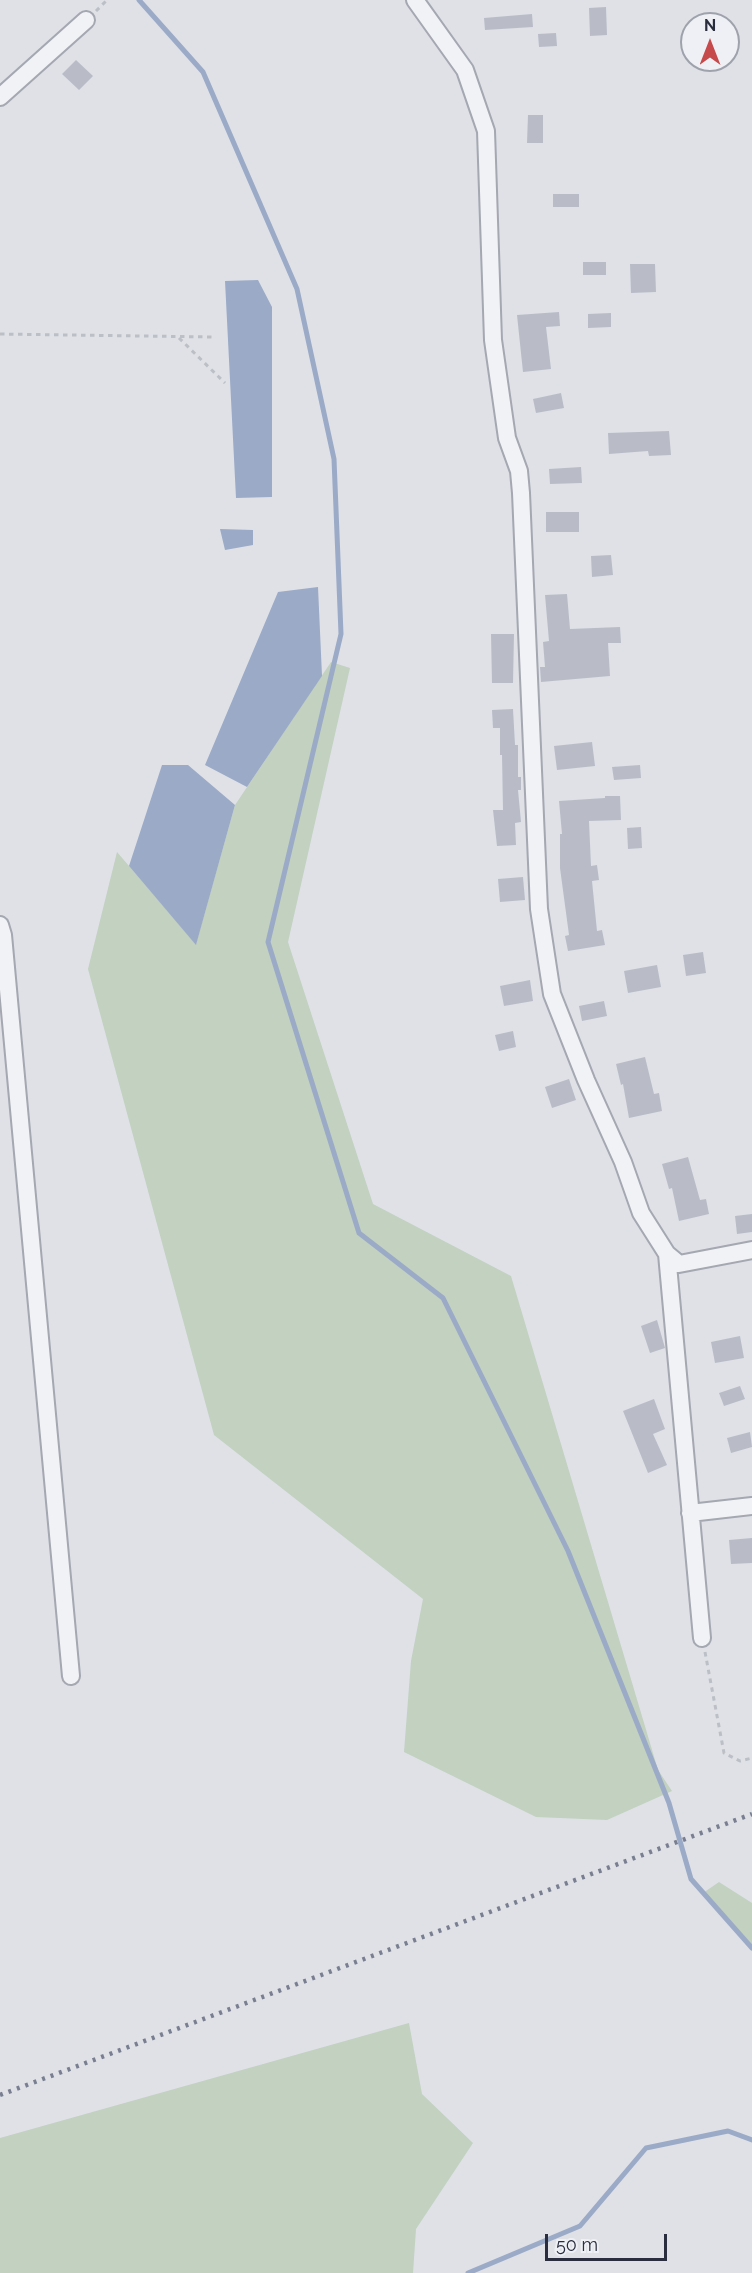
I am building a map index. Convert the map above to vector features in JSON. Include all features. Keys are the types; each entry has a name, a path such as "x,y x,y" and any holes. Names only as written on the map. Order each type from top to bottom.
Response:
{"street":[{"path":"415,0 443,43 465,70 486,131 493,340 507,438 519,471 521,493 539,909 552,994 586,1080 623,1162 641,1213 667,1254 679,1264 752,1250"},
{"path":"0,97 86,20"},
{"path":"0,925 3,935 71,1676"},
{"path":"667,1254 702,1638"},
{"path":"690,1513 752,1506"}],"path":[{"path":"0,334 212,337"},
{"path":"177,336 225,383"},
{"path":"702,1638 724,1753 740,1761 752,1758"}],"green space":[{"path":"331,662 350,668 288,942 373,1204 511,1276 658,1770 672,1791 607,1820 536,1817 404,1752 411,1661 423,1599 214,1435 88,969 117,852 196,944 235,805"},
{"path":"719,1882 752,1903 752,1948 703,1893"},
{"path":"409,2023 422,2094 473,2143 416,2229 413,2273 0,2273 0,2138"}],"water":[{"path":"258,280 272,307 272,497 236,498 225,281"},
{"path":"220,529 253,530 253,545 225,550"},
{"path":"318,587 322,676 247,787 205,765 278,592"},
{"path":"162,765 188,765 235,805 196,945 129,866"}],"building":[{"path":"606,7 607,35 590,36 589,8"},
{"path":"532,14 533,27 485,30 484,18"},
{"path":"556,33 557,46 539,47 538,34"},
{"path":"76,60 93,76 79,90 62,74"},
{"path":"528,115 543,115 543,143 527,143"},
{"path":"553,194 579,194 579,207 553,207"},
{"path":"583,262 606,262 606,275 583,275"},
{"path":"630,264 655,264 656,292 631,293"},
{"path":"559,312 560,326 546,327 551,369 523,372 517,315"},
{"path":"611,313 611,327 588,328 588,314"},
{"path":"561,393 564,408 536,413 533,399"},
{"path":"669,431 671,455 649,456 648,451 609,454 608,433"},
{"path":"581,467 582,483 550,484 549,469"},
{"path":"546,512 579,512 579,532 546,532"},
{"path":"611,555 613,575 592,577 591,556"},
{"path":"567,594 570,629 620,627 621,643 608,643 610,676 541,682 540,667 545,667 543,642 549,641 545,595"},
{"path":"491,634 514,634 513,683 492,683"},
{"path":"513,709 515,745 518,745 518,777 521,777 521,790 518,790 521,822 515,823 516,845 497,846 493,810 503,810 502,755 500,755 500,728 493,728 492,710"},
{"path":"592,742 595,766 557,770 554,746"},
{"path":"640,765 641,778 614,780 612,767"},
{"path":"605,796 620,796 621,820 589,821 591,866 597,865 599,880 592,881 597,931 602,930 605,945 568,951 565,936 569,935 560,868 560,834 562,834 559,801 605,798"},
{"path":"641,827 642,848 628,849 627,828"},
{"path":"523,877 525,900 500,902 498,879"},
{"path":"703,952 706,973 686,976 683,955"},
{"path":"657,965 661,987 628,993 624,971"},
{"path":"530,980 533,1001 504,1006 500,986"},
{"path":"604,1001 607,1016 582,1021 579,1006"},
{"path":"513,1031 516,1047 499,1051 495,1035"},
{"path":"645,1057 654,1094 659,1093 662,1111 629,1118 623,1084 621,1085 616,1064"},
{"path":"569,1079 576,1100 552,1108 545,1087"},
{"path":"688,1157 700,1200 706,1199 709,1214 679,1221 672,1188 669,1189 662,1164"},
{"path":"752,1214 752,1232 737,1234 735,1216"},
{"path":"657,1320 665,1348 650,1353 641,1326"},
{"path":"740,1336 744,1358 715,1363 711,1342"},
{"path":"740,1386 745,1399 724,1406 719,1393"},
{"path":"654,1399 665,1429 653,1434 667,1465 648,1473 623,1411"},
{"path":"750,1432 752,1447 731,1453 727,1438"},
{"path":"752,1538 752,1563 731,1564 729,1540"}],"waterway":[{"path":"139,0 203,72 297,289 334,459 341,634 268,942 359,1233 443,1298 568,1551 669,1803 691,1879 752,1948"},
{"path":"468,2273 580,2226 646,2148 728,2131 752,2140"}],"railway":[{"path":"0,2095 752,1814"}]}
